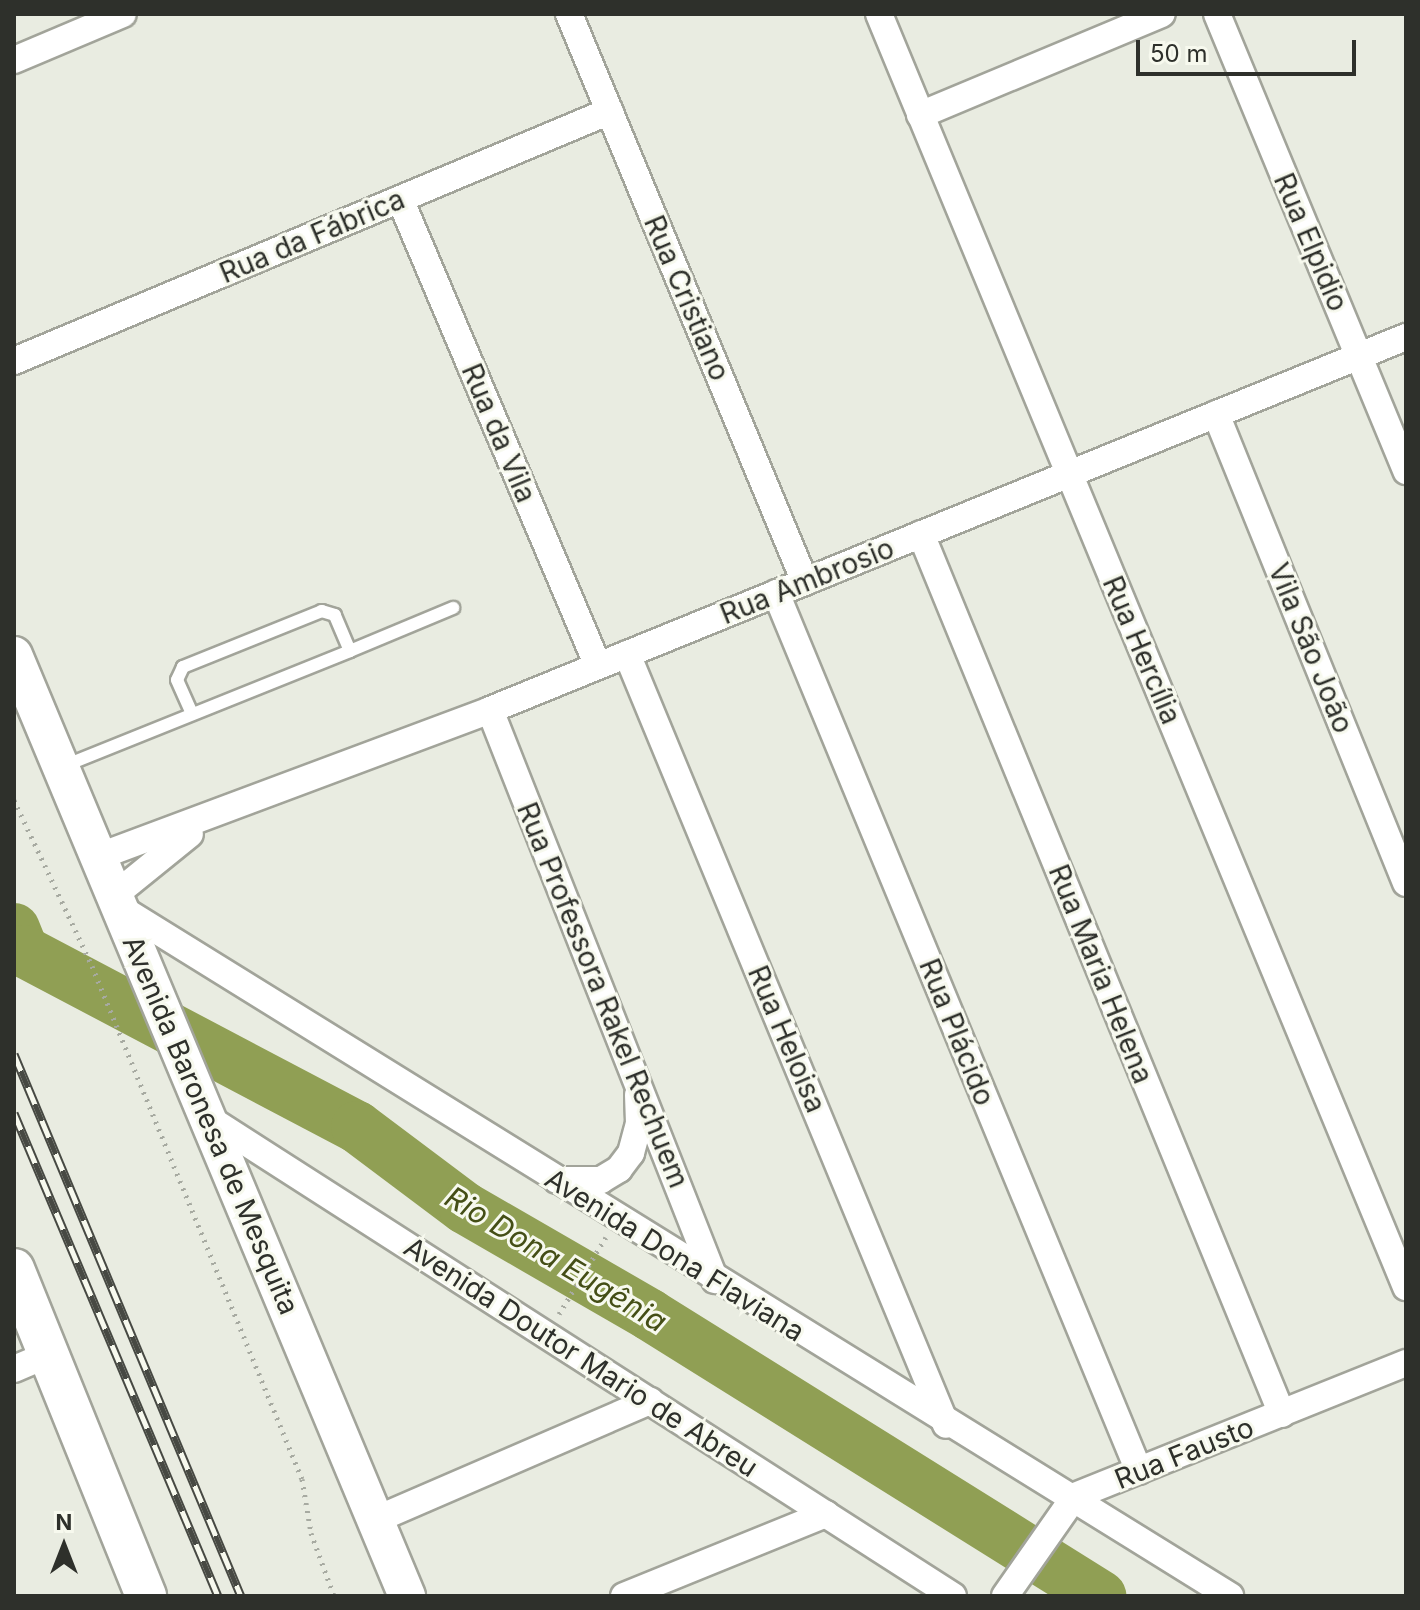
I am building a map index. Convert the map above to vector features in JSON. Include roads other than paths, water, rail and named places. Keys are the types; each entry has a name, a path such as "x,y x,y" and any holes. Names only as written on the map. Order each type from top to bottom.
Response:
{"main road":[{"name":"Avenida Baronesa de Mesquita","path":"14,655 407,1596"},
{"path":"14,1269 32,1362 146,1596"}],"street":[{"path":"14,60 123,14"},
{"name":"Rua Cristiano","path":"569,14 805,582"},
{"name":"Rua Hercília","path":"879,14 1406,1287"},
{"path":"920,115 1162,14"},
{"name":"Rua Elpidio","path":"1217,14 1406,471"},
{"name":"Rua da Fábrica","path":"14,361 610,111"},
{"name":"Rua da Vila","path":"400,199 598,666"},
{"name":"Rua Ambrosio","path":"100,856 490,710 1406,337"},
{"name":"Vila São João","path":"1216,414 1406,883"},
{"name":"Rua Maria Helena","path":"921,534 1282,1414"},
{"name":"Rua Plácido","path":"776,593 1139,1471"},
{"name":"Rua Heloisa","path":"627,654 946,1425"},
{"name":"Rua Professora Rakel Rechuem","path":"490,710 715,1280"},
{"name":"Rua Ambrosio","path":"119,902 206,818"},
{"name":"Avenida Dona Flaviana","path":"119,902 554,1180 946,1425 1075,1496 1230,1596"},
{"path":"554,1180 601,1180 631,1153 639,1123 633,1071"},
{"name":"Avenida Doutor Mario de Abreu","path":"208,1118 953,1596"},
{"name":"Rua Fausto","path":"1075,1496 1406,1363"},
{"path":"375,1520 650,1401"},
{"path":"1006,1594 1075,1496"},
{"path":"624,1596 826,1514"}],"lane":[{"path":"62,767 453,608"},
{"path":"192,714 177,680 183,667 322,611 335,615 350,651"}],"waterway":[{"name":"Rio Dona Eugênia","path":"14,929 23,951 357,1127 465,1208 650,1315 1100,1596"}],"railway":[{"path":"14,1054 241,1596"},
{"path":"14,1113 218,1596"}]}
